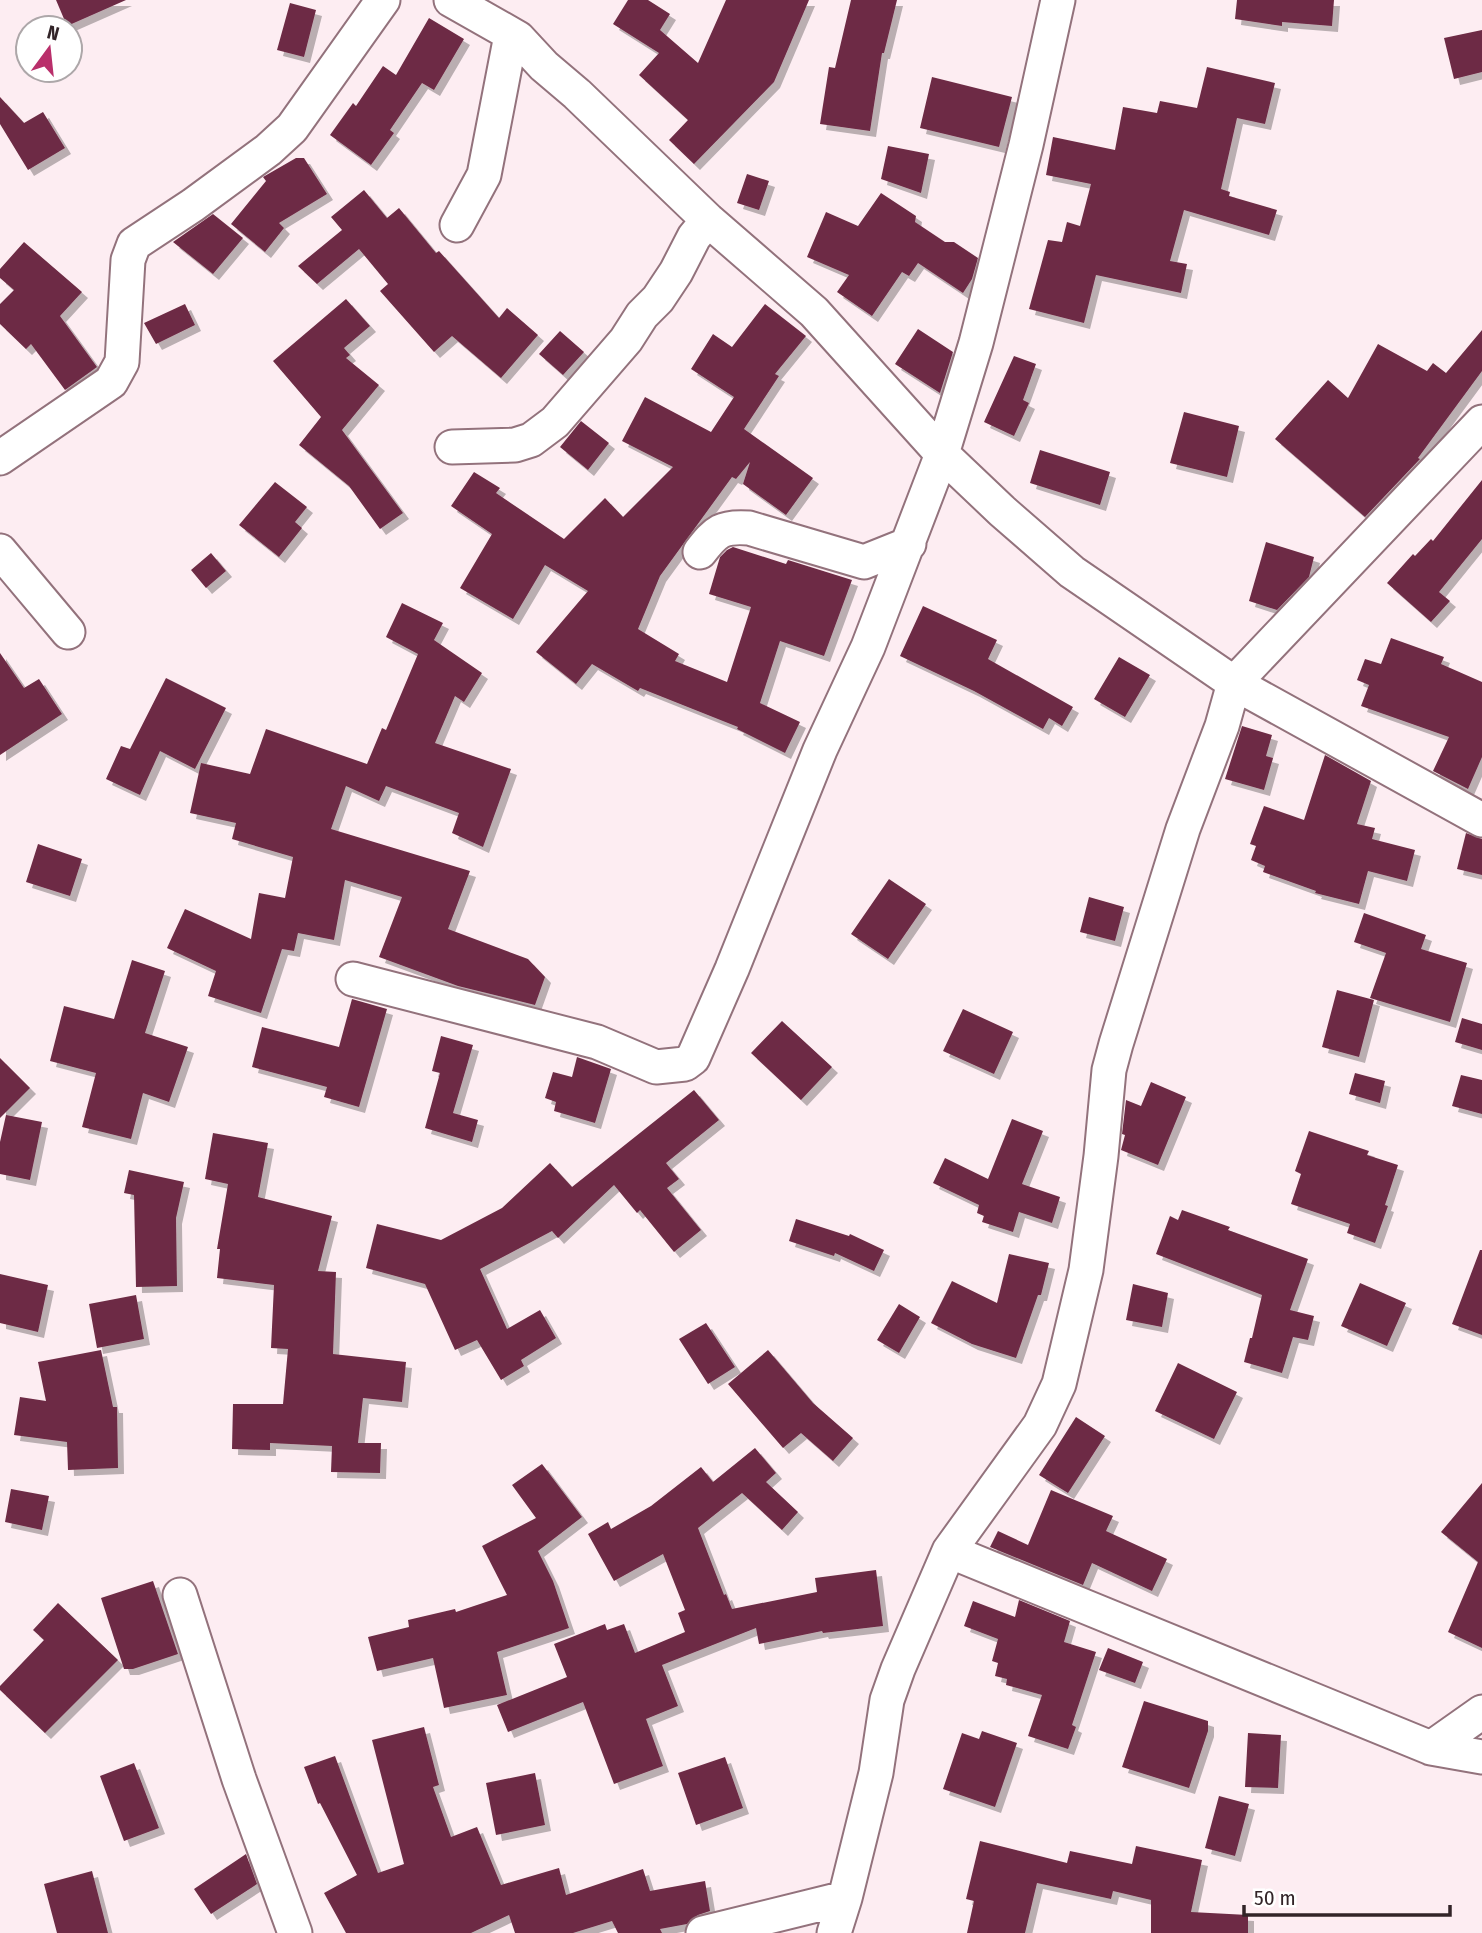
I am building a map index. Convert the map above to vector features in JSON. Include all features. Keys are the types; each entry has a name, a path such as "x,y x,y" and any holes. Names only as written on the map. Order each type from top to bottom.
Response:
{"street":[{"path":"0,458 111,382 122,362 128,260 134,244 204,197 268,150 292,128 383,0"},
{"path":"451,0 519,38 544,66 577,94 708,220 814,312 942,454 1072,572 1234,683 1482,820"},
{"path":"353,979 597,1042 656,1067 685,1064 693,1058 732,970 820,750 868,647 942,454 976,343 1023,158 1058,0"},
{"path":"457,225 484,175 511,35"},
{"path":"452,447 515,445 531,440 555,422 658,299 694,237 708,220"},
{"path":"834,1933 876,1773 887,1700 898,1669 949,1551 1040,1425 1059,1384 1086,1270 1112,1057 1183,829 1222,726 1234,683 1482,422"},
{"path":"699,552 719,530 736,527 749,528 864,562 909,544"},
{"path":"0,551 68,632"},
{"path":"949,1551 1430,1748 1482,1757"},
{"path":"180,1595 239,1779 295,1933"},
{"path":"1430,1748 1482,1712"},
{"path":"703,1933 845,1898"}],"building":[{"path":"56,0 126,0 84,19 84,14 62,14"},
{"path":"628,0 648,0 670,14 660,30 698,63 726,0 809,0 774,82 694,164 669,140 688,120 639,75 659,53 613,24"},
{"path":"851,0 897,0 882,53 870,131 820,124 829,67 835,68"},
{"path":"1237,0 1334,0 1332,26 1282,22 1282,26 1235,19"},
{"path":"290,3 316,10 304,57 277,50"},
{"path":"429,18 464,39 434,90 422,83 390,130 394,133 371,165 330,135 353,103 356,106 383,66 396,75"},
{"path":"1482,30 1482,72 1454,79 1444,38"},
{"path":"1207,67 1275,83 1265,124 1237,118 1221,189 1230,192 1229,196 1277,210 1269,235 1184,210 1170,261 1187,264 1181,293 1096,275 1084,323 1029,309 1048,240 1062,242 1067,222 1080,226 1091,184 1046,175 1053,137 1115,150 1123,107 1157,113 1160,101 1197,108"},
{"path":"932,77 1012,97 999,147 920,128"},
{"path":"0,97 24,123 43,112 65,148 28,170 0,124"},
{"path":"888,146 929,154 921,193 881,179"},
{"path":"296,158 304,158 327,194 279,223 284,228 265,252 231,224 266,181 263,177"},
{"path":"747,174 769,181 759,210 737,203"},
{"path":"364,190 387,218 399,208 436,253 439,251 499,318 507,308 538,335 501,378 452,336 434,352 380,291 388,284 359,249 317,284 298,266 342,230 331,217"},
{"path":"881,193 916,216 915,222 945,242 954,242 978,258 972,279 963,293 918,263 909,276 902,272 872,316 837,292 849,275 807,257 826,212 858,226"},
{"path":"213,214 243,238 213,274 173,242"},
{"path":"24,242 82,292 60,316 97,367 65,390 31,344 26,349 0,324 0,304 14,290 0,278 0,269"},
{"path":"346,299 370,326 344,348 350,355 346,358 379,385 342,430 403,513 380,529 349,486 299,445 321,417 273,361"},
{"path":"185,304 195,325 156,344 144,323"},
{"path":"765,304 806,336 775,374 779,376 744,429 813,478 786,515 743,484 750,462 736,479 732,477 660,576 638,629 679,654 675,661 727,682 751,607 709,594 720,557 727,550 733,547 786,564 788,560 852,580 824,656 780,641 760,703 800,722 785,753 737,729 738,727 640,688 638,691 592,664 576,684 536,652 588,591 545,565 513,619 460,588 492,534 451,506 474,472 500,488 496,493 564,539 605,498 623,517 673,467 622,441 645,397 711,432 734,397 691,369 713,334 732,347"},
{"path":"918,329 953,352 940,393 895,364"},
{"path":"1482,330 1482,371 1418,458 1420,459 1365,517 1275,439 1328,380 1348,398 1378,344 1427,371 1433,363 1446,373"},
{"path":"560,331 584,352 563,375 539,354"},
{"path":"1014,356 1036,364 1023,400 1029,403 1014,436 984,422"},
{"path":"1184,412 1239,426 1227,477 1170,463"},
{"path":"581,421 609,443 588,470 560,447"},
{"path":"1040,450 1110,472 1100,505 1030,483"},
{"path":"1482,480 1482,539 1439,592 1450,601 1431,622 1387,583 1413,554 1415,556 1431,539 1433,541"},
{"path":"275,482 307,507 295,522 302,528 279,557 239,525"},
{"path":"1266,542 1314,557 1309,577 1277,610 1249,601"},
{"path":"211,553 226,571 206,588 191,570"},
{"path":"402,603 443,623 434,640 482,673 464,702 455,696 435,743 511,769 483,847 452,833 459,813 386,786 379,801 346,786 331,829 470,871 448,929 528,959 545,977 535,1005 458,986 379,957 402,897 345,880 334,940 298,933 294,951 282,949 261,1013 208,996 216,971 167,948 185,909 251,939 259,893 285,898 293,857 232,839 236,823 190,813 201,763 250,774 266,729 367,764 382,728 386,730 418,654 386,637"},
{"path":"923,606 997,640 988,659 1073,707 1062,726 1049,718 1043,729 974,691 900,656"},
{"path":"1391,638 1444,657 1441,664 1482,682 1482,757 1468,789 1433,771 1449,737 1361,706 1369,685 1357,680 1365,659 1381,664"},
{"path":"0,653 24,688 39,679 62,714 0,755"},
{"path":"1119,657 1150,675 1125,717 1094,699"},
{"path":"166,678 226,708 195,769 160,751 140,795 106,779 121,746 130,749"},
{"path":"1242,726 1272,735 1266,756 1273,758 1264,790 1225,779"},
{"path":"1325,755 1371,781 1357,824 1375,828 1372,839 1415,850 1407,881 1368,871 1359,904 1315,893 1316,891 1263,872 1265,866 1251,860 1256,846 1250,844 1264,806 1304,820"},
{"path":"1466,833 1482,839 1482,875 1457,869"},
{"path":"38,844 82,859 70,896 26,882"},
{"path":"889,879 926,904 888,959 851,934"},
{"path":"1089,897 1124,907 1115,941 1080,932"},
{"path":"1364,913 1426,935 1421,949 1467,963 1450,1022 1370,998 1386,953 1354,942"},
{"path":"132,960 165,971 145,1033 188,1047 169,1102 143,1093 131,1139 82,1127 96,1073 50,1061 64,1006 114,1019"},
{"path":"1337,990 1374,1000 1359,1057 1322,1047"},
{"path":"352,999 387,1009 359,1107 324,1097 327,1087 252,1067 262,1027 339,1047"},
{"path":"963,1009 1013,1032 994,1074 943,1051"},
{"path":"1462,1018 1482,1024 1482,1050 1455,1042"},
{"path":"782,1021 832,1067 801,1100 751,1053"},
{"path":"441,1036 473,1045 453,1113 478,1120 472,1142 425,1128 440,1073 432,1071"},
{"path":"577,1057 611,1069 595,1123 554,1111 556,1102 545,1098 553,1072 572,1077"},
{"path":"0,1058 30,1088 0,1118"},
{"path":"1355,1073 1385,1081 1380,1103 1349,1094"},
{"path":"1461,1075 1482,1080 1482,1114 1452,1106"},
{"path":"1151,1082 1186,1097 1158,1165 1121,1150 1125,1135 1122,1134 1126,1100 1141,1106"},
{"path":"694,1090 719,1120 666,1163 679,1179 667,1188 701,1230 674,1252 640,1210 637,1213 614,1185 558,1238 552,1231 480,1269 507,1329 540,1310 556,1338 521,1360 524,1366 501,1380 477,1340 455,1350 425,1284 366,1268 377,1224 441,1240 502,1208 550,1163 572,1187"},
{"path":"6,1115 42,1122 30,1180 0,1174 0,1142"},
{"path":"1012,1119 1043,1131 1022,1184 1060,1197 1052,1223 1019,1212 1013,1232 982,1222 984,1216 977,1213 979,1205 933,1183 945,1158 988,1179"},
{"path":"1309,1131 1369,1151 1367,1155 1398,1165 1375,1243 1347,1233 1350,1224 1291,1204 1301,1174 1295,1171"},
{"path":"213,1133 268,1143 258,1197 332,1216 318,1271 336,1272 333,1354 406,1362 402,1402 363,1398 358,1443 381,1443 380,1473 331,1472 332,1446 270,1443 270,1450 232,1449 233,1404 283,1404 288,1349 271,1348 274,1285 217,1278 220,1249 217,1249 228,1184 205,1179"},
{"path":"129,1170 184,1182 176,1218 177,1286 136,1287 134,1195 124,1193"},
{"path":"1182,1210 1308,1259 1290,1310 1314,1316 1308,1340 1293,1337 1282,1373 1244,1362 1262,1295 1156,1254 1170,1216 1178,1220"},
{"path":"796,1219 849,1236 850,1234 884,1250 874,1271 835,1253 834,1256 789,1241"},
{"path":"1482,1250 1482,1335 1452,1324"},
{"path":"1009,1254 1049,1263 1041,1295 1038,1295 1016,1358 972,1344 931,1323 952,1281 997,1303"},
{"path":"0,1274 48,1285 38,1332 0,1323"},
{"path":"1360,1283 1406,1303 1387,1346 1341,1326"},
{"path":"1133,1284 1168,1293 1162,1327 1126,1320"},
{"path":"136,1295 144,1339 97,1348 89,1304"},
{"path":"899,1304 920,1317 899,1353 877,1340"},
{"path":"706,1323 735,1367 708,1384 679,1339"},
{"path":"101,1350 113,1407 117,1407 118,1468 68,1470 67,1442 14,1435 20,1397 46,1401 38,1362"},
{"path":"768,1350 813,1403 853,1438 833,1461 801,1433 783,1448 728,1384"},
{"path":"1178,1363 1237,1392 1214,1439 1155,1411"},
{"path":"1076,1417 1105,1436 1068,1493 1039,1475"},
{"path":"755,1448 776,1473 766,1482 798,1512 782,1530 742,1493 698,1528 732,1609 817,1592 815,1578 876,1570 883,1626 822,1631 759,1644 756,1628 662,1665 678,1706 646,1719 663,1766 614,1784 583,1702 508,1732 497,1705 567,1677 554,1644 605,1624 607,1630 624,1624 635,1653 685,1632 678,1613 685,1610 663,1554 614,1581 588,1534 608,1522 611,1529 651,1506 701,1467 713,1482"},
{"path":"542,1464 582,1517 538,1551 553,1581 569,1628 497,1652 507,1695 444,1708 433,1658 377,1671 368,1637 409,1627 408,1620 455,1609 456,1612 507,1595 482,1546 536,1518 512,1485"},
{"path":"1482,1483 1482,1648 1448,1632 1478,1562 1441,1532"},
{"path":"11,1489 49,1496 42,1530 5,1522"},
{"path":"1051,1490 1113,1516 1106,1531 1167,1559 1152,1591 1092,1563 1083,1585 990,1547 998,1531 1028,1545"},
{"path":"153,1581 178,1654 133,1669 124,1669 101,1598"},
{"path":"1019,1600 1070,1621 1064,1642 1096,1652 1072,1725 1076,1727 1068,1749 1028,1736 1042,1695 1006,1685 1007,1679 995,1676 998,1663 992,1661 998,1639 964,1626 973,1601 1015,1617"},
{"path":"58,1603 118,1660 45,1733 0,1690 0,1686 44,1640 33,1630"},
{"path":"1108,1648 1143,1662 1135,1683 1099,1670"},
{"path":"1144,1701 1208,1721 1208,1731 1189,1788 1122,1767"},
{"path":"424,1727 439,1785 433,1787 451,1837 477,1827 501,1885 559,1868 566,1895 643,1869 650,1891 705,1881 710,1911 698,1915 687,1924 660,1929 662,1933 618,1933 612,1921 573,1933 515,1933 509,1915 471,1933 346,1933 324,1893 357,1875 320,1803 318,1804 304,1767 335,1756 378,1873 404,1864 372,1740"},
{"path":"982,1731 1017,1743 995,1807 943,1789 962,1733 979,1739"},
{"path":"1248,1733 1281,1735 1278,1788 1245,1787"},
{"path":"725,1757 743,1808 696,1825 678,1773"},
{"path":"134,1763 159,1828 124,1841 100,1776"},
{"path":"535,1773 545,1825 496,1835 486,1783"},
{"path":"1219,1796 1249,1804 1235,1856 1205,1848"},
{"path":"980,1841 1067,1863 1070,1851 1132,1864 1136,1846 1202,1860 1191,1912 1248,1915 1248,1933 1151,1933 1151,1900 1113,1891 1111,1899 1037,1883 1025,1933 967,1933 974,1901 966,1899"},
{"path":"246,1854 257,1884 211,1914 194,1889"},
{"path":"92,1871 108,1933 57,1933 44,1884"}]}
